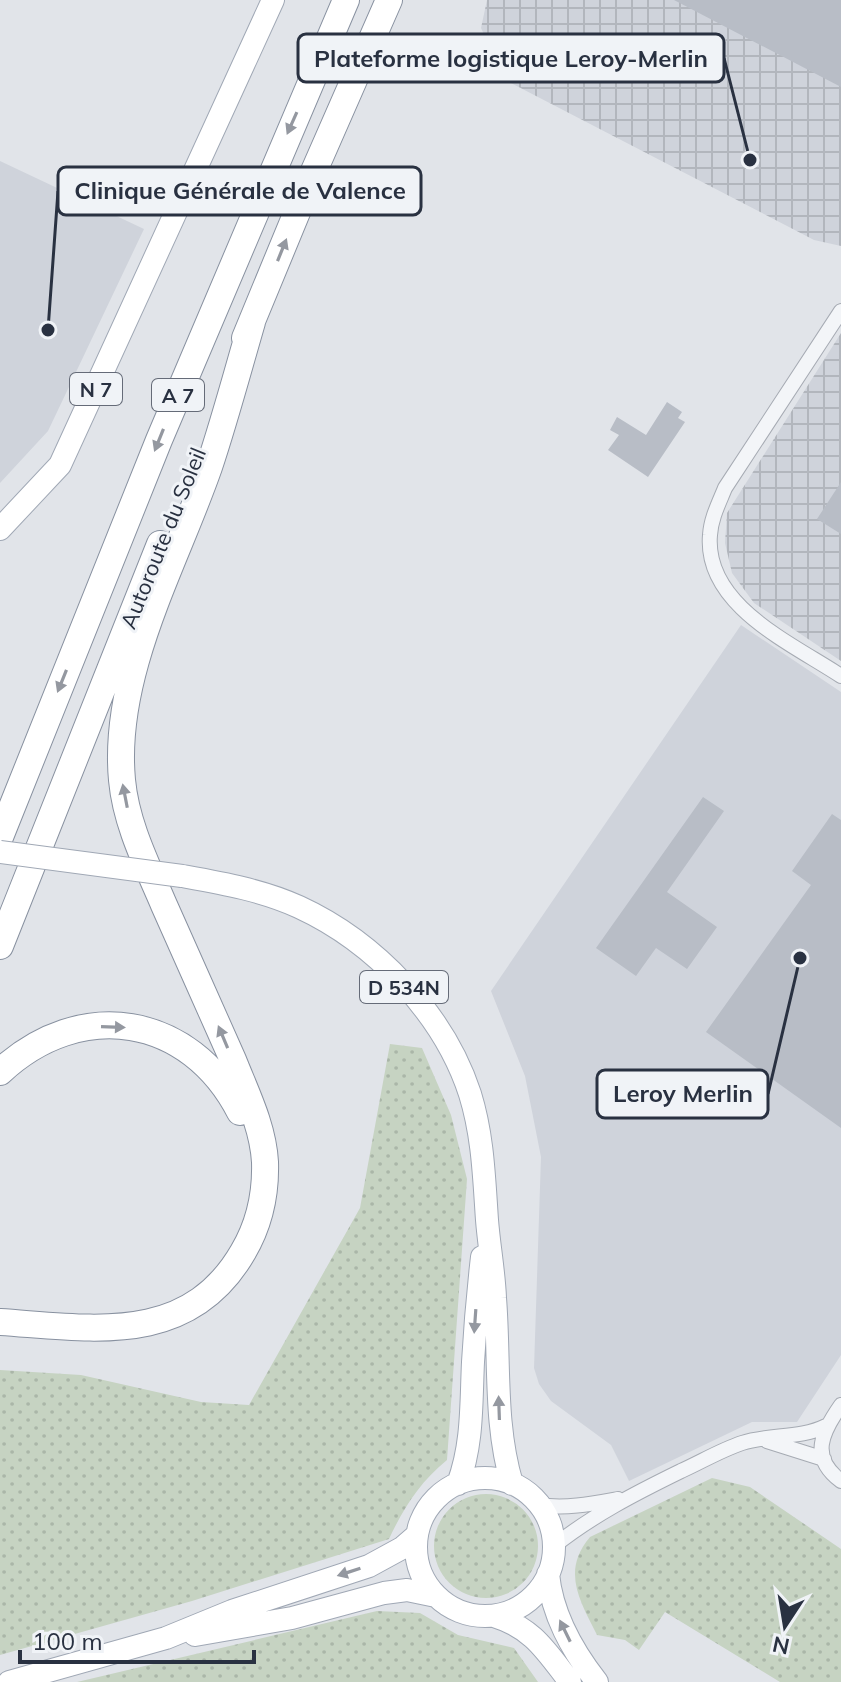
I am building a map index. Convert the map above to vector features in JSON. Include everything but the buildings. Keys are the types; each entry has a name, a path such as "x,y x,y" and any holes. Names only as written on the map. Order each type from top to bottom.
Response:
{"highway":[{"name":"Autoroute du Soleil","path":"0,837 165,426 346,0"},
{"name":"Autoroute du Soleil","path":"0,946 153,561 389,0"},
{"path":"0,1322 111,1329 144,1325 180,1313 221,1282 248,1243 260,1212 264,1195 265,1158 253,1108 134,835 122,780 129,694 148,623 209,466 252,322"},
{"path":"0,1072 37,1043 75,1029 116,1026 156,1033 195,1054 229,1091 247,1129 253,1167 250,1204 240,1234 216,1270 181,1299 154,1310 101,1317 0,1311"}],"main road":[{"name":"N 7","path":"0,529 60,465 273,0"},
{"name":"D 534N","path":"0,852 182,876 256,892 298,907 336,927 369,951 419,1003 437,1026 470,1094 485,1163 495,1298 499,1425 512,1484"},
{"name":"D 534N","path":"458,1484 469,1437 477,1297 487,1220"},
{"path":"436,1596 417,1561 417,1535 431,1504 443,1492 476,1479 494,1479 512,1484 531,1496 547,1517 554,1546 548,1574 550,1595 556,1614 581,1661 597,1682"},
{"path":"9,1682 166,1638 232,1611 369,1566 402,1548 417,1535"},
{"path":"494,1616 532,1598 548,1574"},
{"path":"166,1638 233,1630 407,1590 436,1596 463,1612 494,1616 518,1625 530,1633 570,1682"}],"street":[{"path":"841,311 725,488 715,511 710,535 717,579 733,600 752,617 841,676"},
{"path":"841,1405 826,1426 821,1445 829,1470 841,1481"},
{"path":"554,1546 580,1526 630,1496 723,1451 746,1442 803,1434 826,1426"},
{"path":"762,1440 824,1459"},
{"path":"539,1505 582,1505 630,1496"}],"shaded area":[{"path":"487,0 841,0 841,246 814,240 505,80 481,28"},
{"path":"0,161 144,229 48,431 0,483"},
{"path":"841,333 841,661 754,603 732,573 725,543 727,513"},
{"path":"741,625 841,692 841,1355 797,1422 752,1422 629,1481 611,1445 551,1401 539,1384 534,1368 541,1157 525,1076 491,991"}],"green space":[{"path":"390,1044 422,1048 451,1115 467,1179 447,1460 414,1496 389,1539 192,1601 0,1655 0,1370 81,1375 201,1402 249,1405 360,1208"},
{"path":"712,1478 750,1487 841,1549 841,1682 780,1682 665,1612 639,1650 625,1640 597,1635 580,1598 575,1574 576,1562 590,1537"},
{"path":"486,1494 506,1498 529,1517 538,1546 534,1566 515,1589 486,1598 466,1594 443,1575 434,1546 438,1526 457,1503"},
{"path":"377,1611 420,1613 458,1635 514,1648 538,1682 77,1682"}],"place":[{"name":"Plateforme logistique Leroy-Merlin","path":"750,160"},
{"name":"Clinique Générale de Valence","path":"48,330"},
{"name":"Leroy Merlin","path":"800,958"}]}
